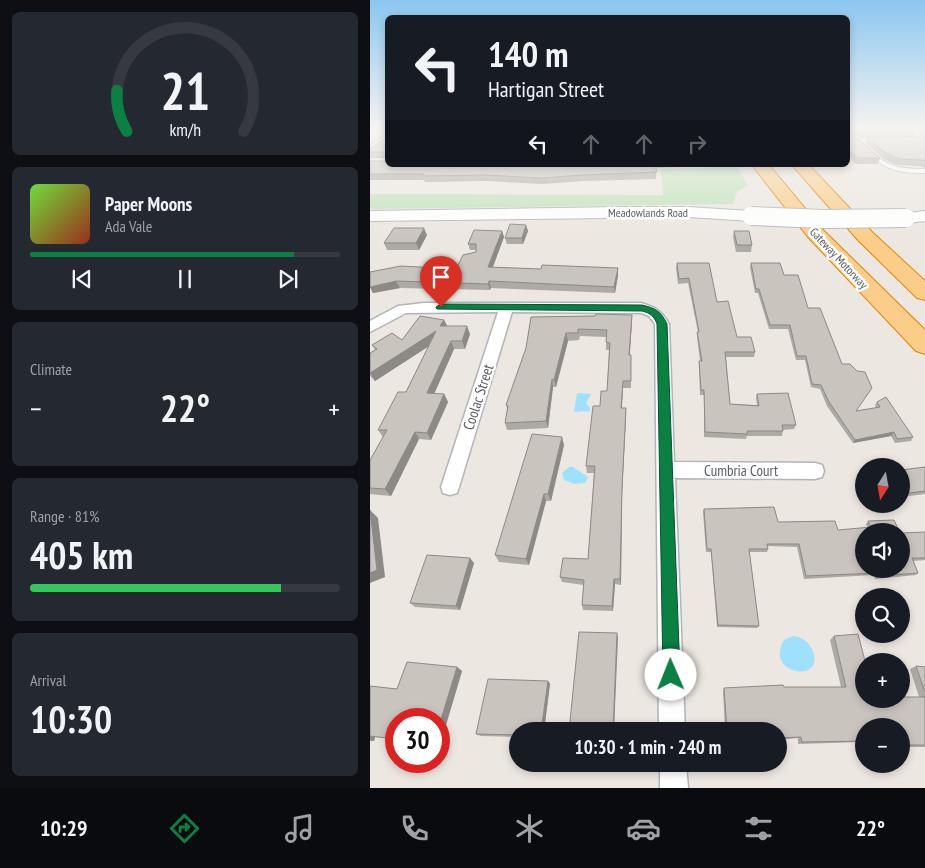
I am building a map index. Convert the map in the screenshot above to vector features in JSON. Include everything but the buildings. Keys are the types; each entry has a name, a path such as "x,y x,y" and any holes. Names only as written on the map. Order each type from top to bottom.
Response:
{"highway":[{"name":"Gateway Motorway","path":"762,167 815,233 925,345"},
{"path":"802,167 865,236 925,293"}],"main road":[{"name":"Meadowlands Road","path":"370,216 613,212 688,212 824,219 925,216"}],"street":[{"path":"370,327 403,309 424,307 642,308 652,311 659,316 662,324 667,470 672,722"},
{"name":"Coolac Street","path":"450,487 507,307"},
{"name":"Cumbria Court","path":"667,470 815,470"},
{"path":"673,772 674,788"}],"lane":[{"path":"884,165 898,170 925,171"}],"green space":[{"path":"737,167 748,185 737,192 733,204 370,209 370,194 663,195 661,169"}],"water":[{"path":"577,393 591,394 586,403 590,411 574,412"},
{"path":"569,467 573,467 588,477 585,483 574,484 564,480 562,473"},
{"path":"793,636 804,640 812,649 815,660 811,668 805,671 796,671 788,668 782,661 780,652 784,640"}],"route":[{"path":"441,307 642,308 652,311 659,316 662,324 667,470 671,675"}]}
